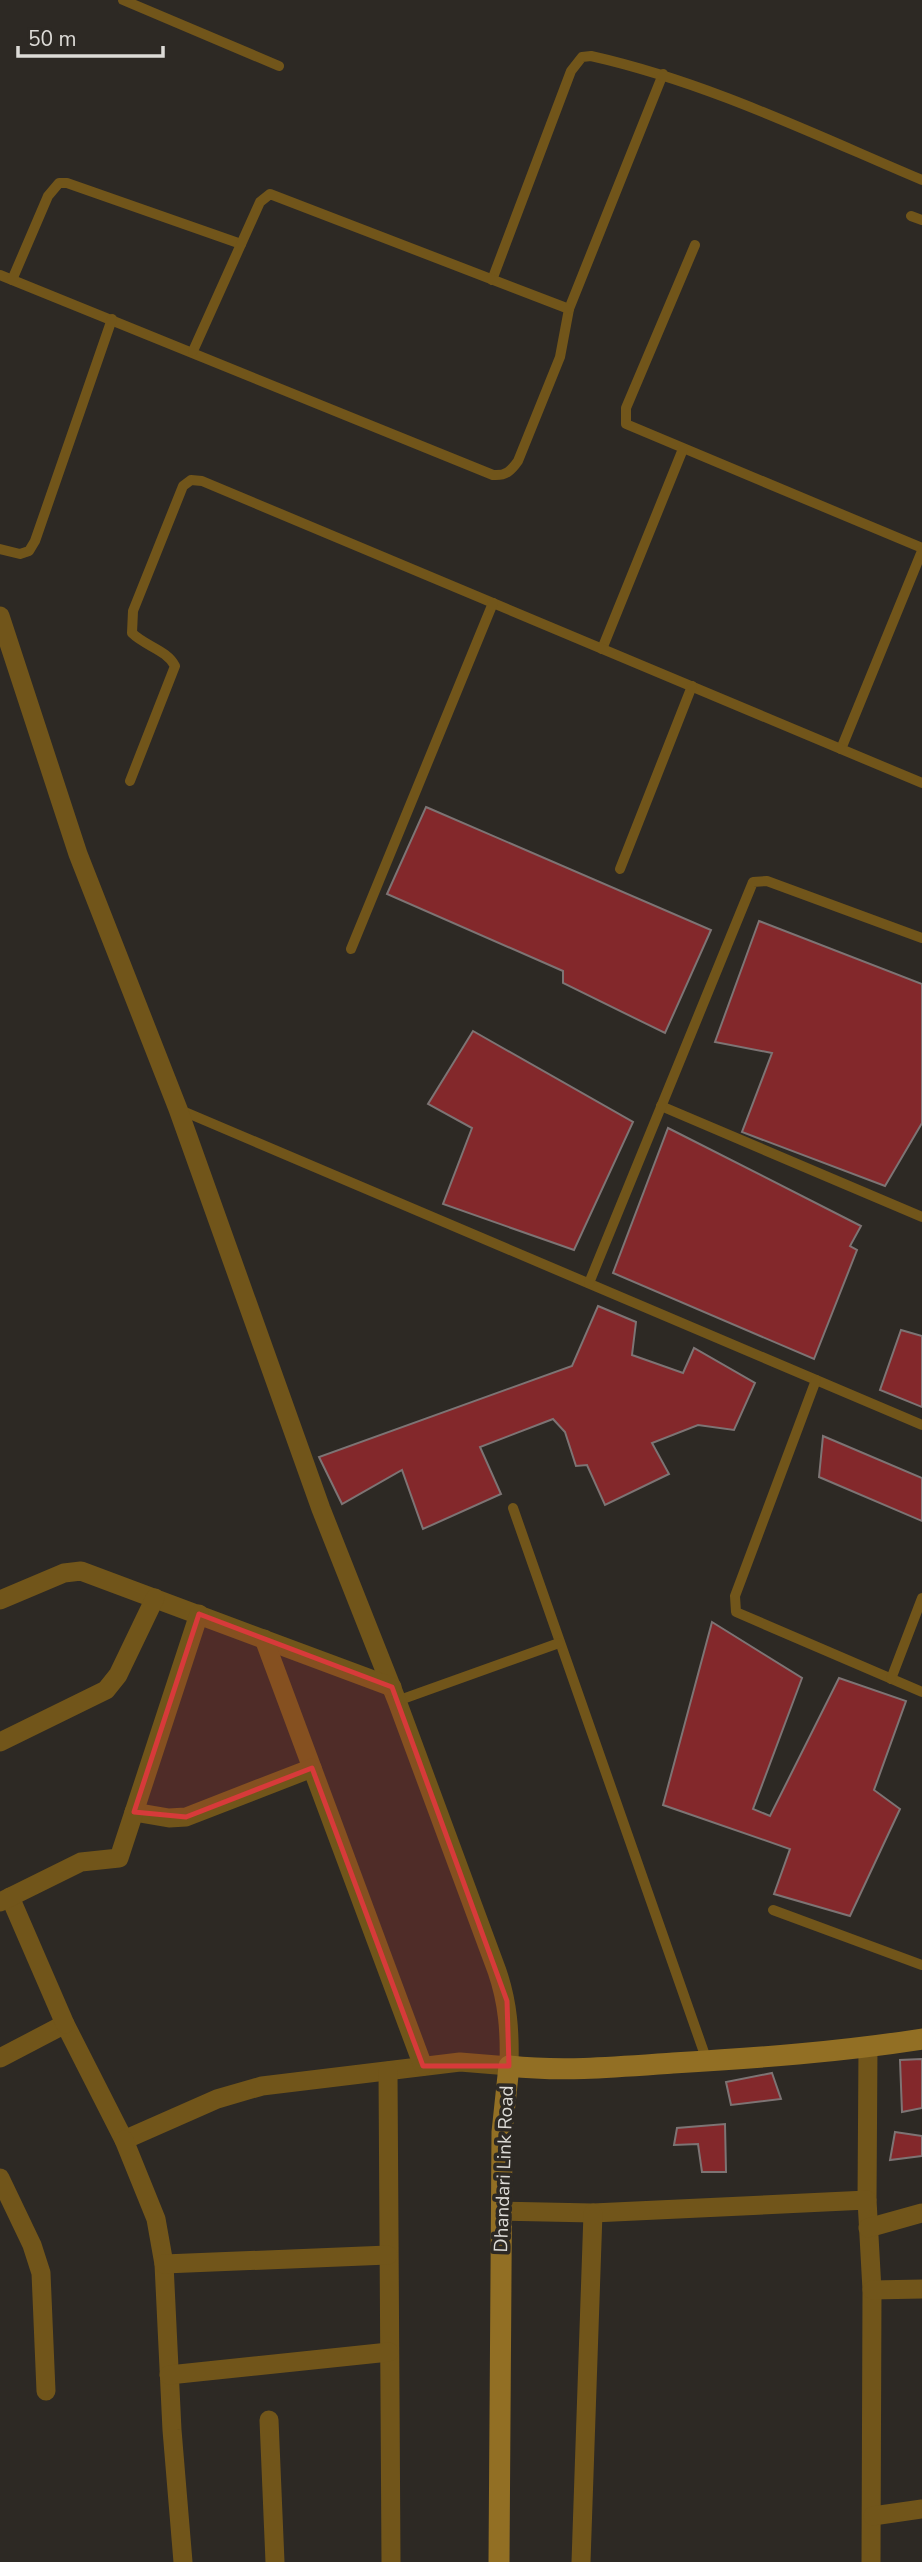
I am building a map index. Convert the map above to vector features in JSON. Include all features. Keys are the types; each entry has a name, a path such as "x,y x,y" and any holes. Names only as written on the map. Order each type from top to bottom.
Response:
{"street":[{"path":"0,616 78,854 178,1109 321,1509 395,1694 507,2001 509,2066 460,2062 262,2086 217,2099 124,2140"},
{"path":"0,1600 64,1573 81,1571 264,1639 395,1694"},
{"path":"0,1742 106,1690 118,1675 155,1598"},
{"path":"183,2562 164,2264 156,2219 124,2140 5,1900 81,1862 116,1860 198,1614"},
{"path":"264,1639 422,2066"},
{"path":"134,1812 169,1818 186,1816 312,1768"},
{"path":"0,2058 65,2024"},
{"name":"Dhandari Link Road","path":"499,2562 503,2103 509,2066 564,2070 708,2061 868,2048 922,2039"},
{"path":"868,2048 867,2200 872,2290 871,2562"},
{"path":"388,2071 391,2562"},
{"path":"0,2178 32,2245 41,2273 46,2391"},
{"path":"502,2211 593,2213 867,2200"},
{"path":"581,2562 593,2213"},
{"path":"868,2228 922,2213"},
{"path":"164,2264 388,2255"},
{"path":"872,2290 922,2290"},
{"path":"169,2375 389,2352"},
{"path":"269,2420 275,2562"},
{"path":"873,2516 922,2509"}],"lane":[{"path":"123,0 279,66"},
{"path":"492,280 575,63 591,56 700,86 922,180"},
{"path":"0,275 193,351 493,475 503,475 512,471 518,461 560,357 569,309 663,74"},
{"path":"12,280 48,196 59,183 68,183 241,244"},
{"path":"193,351 260,202 270,194 569,309"},
{"path":"911,216 922,220"},
{"path":"695,245 624,418 632,428 922,549 841,749"},
{"path":"0,549 20,554 29,551 34,541 112,319"},
{"path":"602,649 683,449"},
{"path":"130,781 175,667 165,654 142,642 132,633 131,623 183,486 191,480 202,481 922,783"},
{"path":"351,949 493,603"},
{"path":"620,869 692,687"},
{"path":"589,1283 753,883 767,881 922,938"},
{"path":"661,1106 922,1217"},
{"path":"178,1109 922,1425"},
{"path":"816,1380 734,1604 741,1616 922,1692"},
{"path":"513,1508 708,2061"},
{"path":"891,1679 922,1598"},
{"path":"395,1694 559,1643"},
{"path":"774,1910 922,1965"}],"highlighted area":[{"path":"199,1614 392,1687 507,2001 509,2066 423,2066 312,1768 186,1817 134,1812"}],"building":[{"path":"426,807 711,930 665,1033 563,983 563,971 387,894"},
{"path":"759,921 922,984 922,1123 885,1186 742,1132 772,1053 715,1042"},
{"path":"473,1031 633,1122 574,1250 443,1204 472,1128 428,1104"},
{"path":"668,1128 861,1226 850,1246 857,1250 814,1359 613,1273"},
{"path":"598,1306 636,1322 632,1355 683,1373 694,1348 755,1383 734,1430 698,1425 652,1443 669,1474 605,1505 587,1465 576,1466 565,1432 553,1419 480,1447 501,1494 423,1529 402,1470 342,1504 319,1457 572,1366"},
{"path":"901,1330 922,1336 922,1407 880,1390"},
{"path":"823,1436 922,1478 922,1521 819,1477"},
{"path":"712,1622 802,1678 753,1809 770,1816 839,1678 906,1701 874,1790 900,1809 850,1916 774,1894 790,1849 663,1805"},
{"path":"922,2059 922,2108 902,2112 900,2060"},
{"path":"772,2073 781,2099 731,2105 726,2082"},
{"path":"725,2124 726,2172 702,2172 698,2144 674,2145 677,2128"},
{"path":"895,2132 922,2136 922,2156 890,2160"}]}
